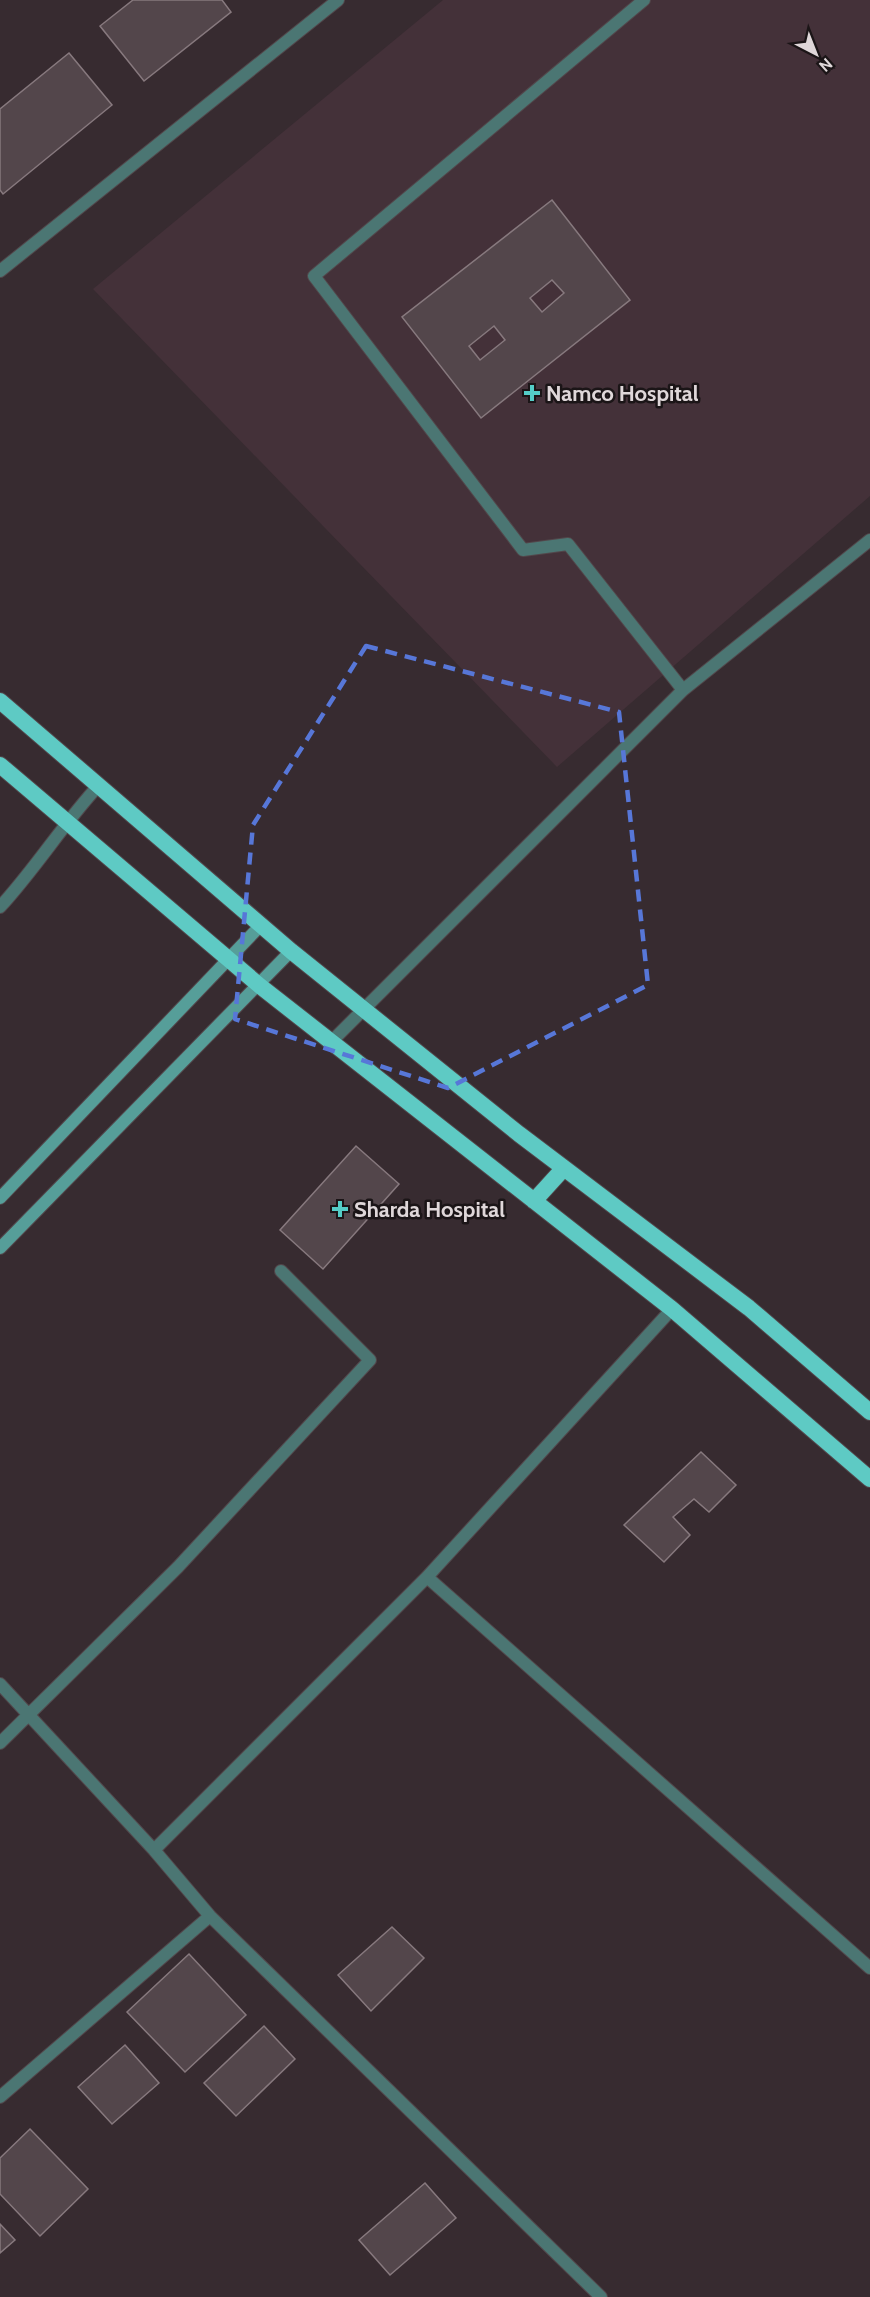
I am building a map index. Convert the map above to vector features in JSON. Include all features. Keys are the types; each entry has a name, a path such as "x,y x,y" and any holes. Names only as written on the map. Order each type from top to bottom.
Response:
{"highway":[{"path":"0,701 291,951 564,1168 749,1308 870,1412"},
{"path":"0,765 260,986 672,1309 870,1479"},
{"path":"534,1201 564,1168"}],"main road":[{"path":"0,1198 262,924"},
{"path":"0,1248 260,986 291,951"}],"street":[{"path":"0,272 338,0"},
{"path":"644,0 314,276 522,550 568,544 683,690"},
{"path":"331,1042 362,1008 683,690 870,540"},
{"path":"0,907 19,886 66,820 99,785"},
{"path":"0,1743 178,1567 370,1360 280,1271"},
{"path":"154,1850 427,1577 672,1309"},
{"path":"427,1577 870,1968"},
{"path":"0,1684 154,1850 210,1916 601,2297"},
{"path":"0,2097 210,1916"}],"highlighted area":[{"path":"366,646 619,712 648,985 448,1088 235,1019 253,825"}],"shaded area":[{"name":"Namco Hospital","path":"443,0 870,0 870,496 557,767 93,289"}],"building":[{"path":"133,0 222,0 231,12 144,81 100,26"},
{"path":"69,53 112,105 3,194 0,190 0,109"},
{"path":"552,200 630,300 481,418 402,317","holes":["552,280 564,293 542,312 530,298","494,326 505,340 480,360 469,346"]},
{"path":"356,1146 399,1184 323,1269 280,1230"},
{"path":"701,1452 736,1485 709,1512 694,1499 673,1517 690,1535 664,1562 624,1525"},
{"path":"392,1927 424,1958 371,2011 338,1975"},
{"path":"189,1954 246,2015 185,2072 127,2012"},
{"path":"264,2026 295,2059 236,2116 204,2083"},
{"path":"125,2045 159,2083 112,2124 78,2087"},
{"path":"30,2129 88,2189 40,2236 0,2194 0,2158"},
{"path":"425,2183 456,2218 390,2275 359,2240"},
{"path":"0,2224 15,2240 0,2253"}],"place":[{"name":"Namco Hospital","path":"532,393"},
{"name":"Sharda Hospital","path":"340,1209"}]}
